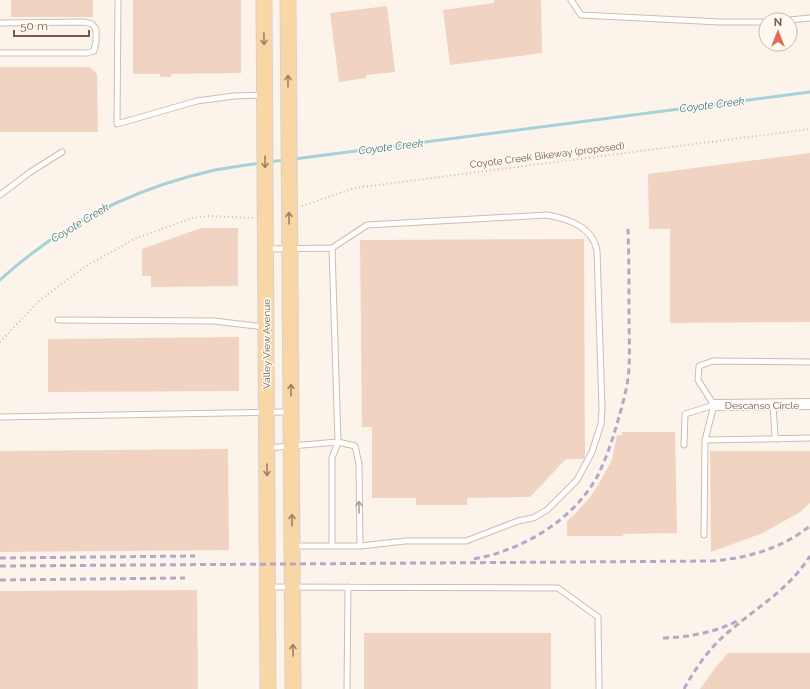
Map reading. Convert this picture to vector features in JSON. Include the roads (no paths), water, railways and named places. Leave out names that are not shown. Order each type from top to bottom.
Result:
[{"type":"main road","name":"Valley View Avenue","points":[[264,0],[268,689]]},
{"type":"main road","points":[[288,0],[293,689]]},
{"type":"street","name":"Descanso Circle","points":[[714,405],[810,404]]},
{"type":"lane","points":[[118,0],[117,124],[197,101],[234,96],[264,95]]},
{"type":"lane","points":[[571,0],[581,15],[720,22],[758,22]]},
{"type":"lane","points":[[798,19],[810,18]]},
{"type":"lane","points":[[0,22],[85,22],[92,24],[96,29],[96,41],[94,51],[87,53],[0,53]]},
{"type":"lane","points":[[0,195],[62,152]]},
{"type":"lane","points":[[265,250],[332,248],[367,225],[547,215],[565,218],[584,229],[593,238],[597,251],[602,413],[601,424],[592,452],[577,480],[547,510],[533,518],[518,521],[466,541],[405,541],[360,546],[292,546]]},
{"type":"lane","points":[[332,248],[338,442],[332,458],[332,545]]},
{"type":"lane","points":[[58,320],[214,321],[265,327]]},
{"type":"lane","points":[[704,535],[706,440],[714,405],[698,380],[699,366],[713,361],[810,362]]},
{"type":"lane","points":[[684,445],[685,414],[714,405]]},
{"type":"lane","points":[[773,405],[775,436],[778,439]]},
{"type":"lane","points":[[0,417],[291,412]]},
{"type":"lane","points":[[706,440],[810,438]]},
{"type":"lane","points":[[266,448],[338,442],[355,446],[359,464],[360,546]]},
{"type":"lane","points":[[268,587],[558,588],[598,617],[599,689]]},
{"type":"lane","points":[[347,689],[348,587]]},
{"type":"waterway","name":"Coyote Creek","points":[[294,159],[810,92]]},
{"type":"waterway","name":"Coyote Creek","points":[[268,162],[285,160]]},
{"type":"waterway","name":"Coyote Creek","points":[[0,280],[23,260],[74,225],[128,198],[156,187],[215,170],[261,163]]},
{"type":"railway","points":[[474,559],[492,555],[511,548],[528,540],[561,519],[588,491],[601,469],[617,424],[628,375],[628,229]]},
{"type":"railway","points":[[0,566],[712,561],[738,558],[763,551],[787,541],[810,526]]},
{"type":"railway","points":[[0,558],[195,556]]},
{"type":"railway","points":[[684,689],[707,653],[736,625],[792,579],[810,556]]},
{"type":"railway","points":[[0,580],[185,578]]},
{"type":"railway","points":[[663,638],[701,634],[719,629],[737,621]]}]
